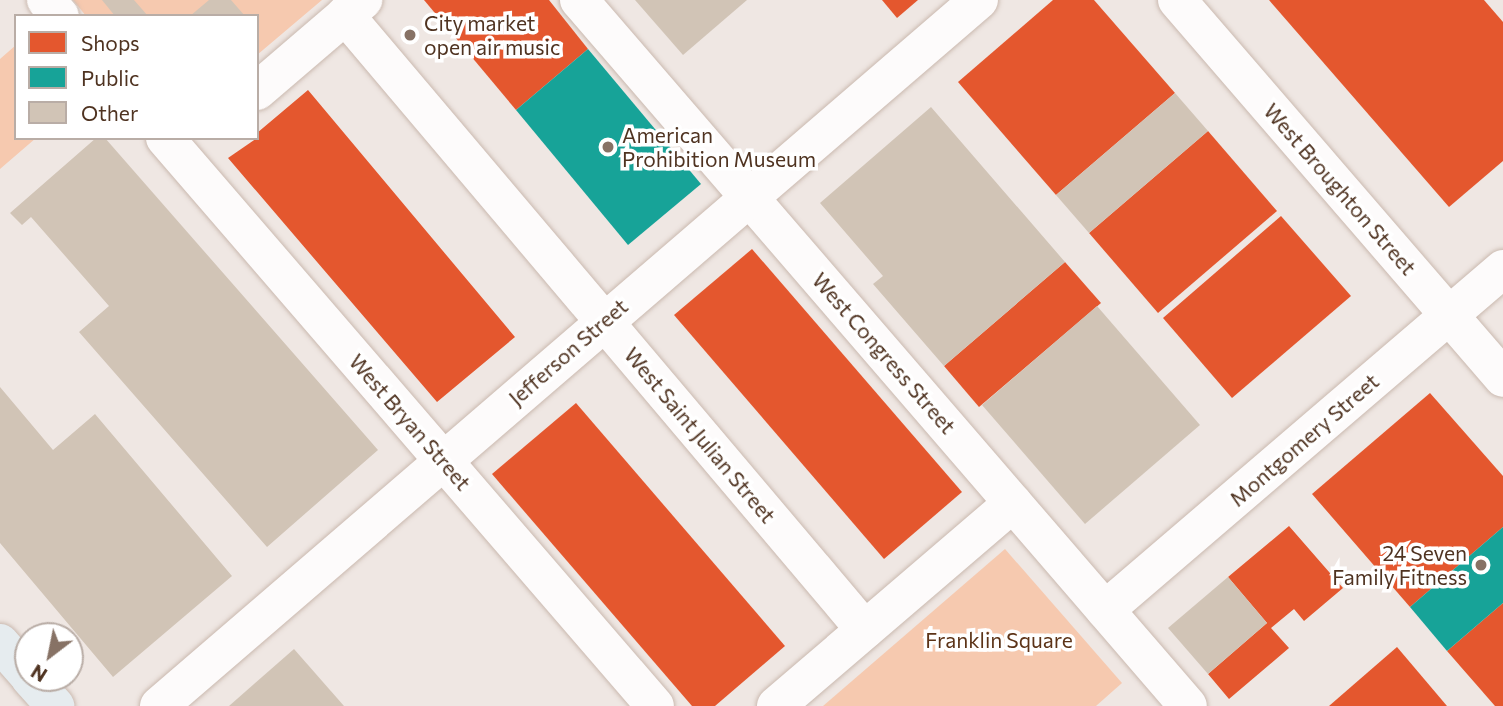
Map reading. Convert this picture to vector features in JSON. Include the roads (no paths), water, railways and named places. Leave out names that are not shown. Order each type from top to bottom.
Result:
[{"type":"main road","points":[[0,643],[14,662]]},
{"type":"street","points":[[46,0],[58,14]]},
{"type":"street","name":"West Congress Street","points":[[579,0],[1105,610],[1170,700]]},
{"type":"street","name":"Jefferson Street","points":[[159,706],[979,0]]},
{"type":"street","name":"West Broughton Street","points":[[1177,0],[1503,378]]},
{"type":"street","points":[[259,89],[354,8]]},
{"type":"street","name":"West Saint Julian Street","points":[[354,8],[604,321],[865,630]]},
{"type":"street","name":"West Bryan Street","points":[[181,142],[443,459],[655,706]]},
{"type":"street","name":"Montgomery Street","points":[[1105,610],[1503,269]]},
{"type":"street","points":[[776,706],[1013,503]]},
{"type":"place","name":"City market open air music","points":[[410,35]]},
{"type":"place","name":"American Prohibition Museum","points":[[608,147]]},
{"type":"place","name":"24 Seven Family Fitness","points":[[1481,565]]},
{"type":"park label","name":"Franklin Square","points":[[999,640]]}]
